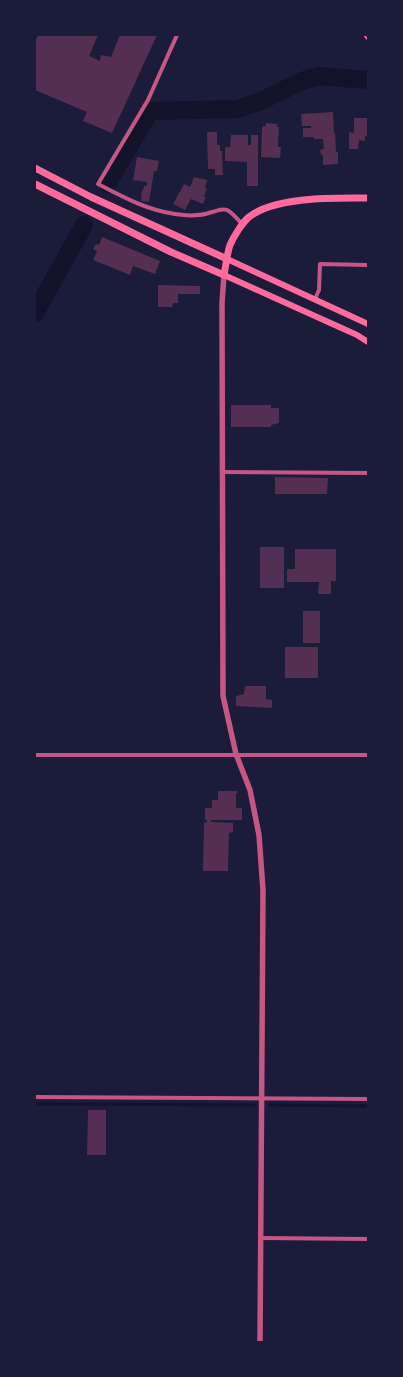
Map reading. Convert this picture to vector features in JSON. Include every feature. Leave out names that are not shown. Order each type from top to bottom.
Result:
[{"type":"main road","points":[[35,168],[91,197],[367,322]]},
{"type":"main road","points":[[35,184],[171,252],[224,274],[357,335],[368,342]]},
{"type":"main road","points":[[224,274],[230,245],[243,225],[249,218],[259,211],[286,203],[305,200],[368,198]]},
{"type":"street","points":[[177,35],[148,100],[98,184],[135,203],[152,209],[176,214],[193,215],[211,213],[221,209],[226,210],[243,225]]},
{"type":"street","points":[[315,299],[319,290],[320,264],[368,265]]},
{"type":"street","points":[[224,274],[222,303],[223,696],[236,754],[250,790],[259,835],[263,890],[260,1342]]},
{"type":"street","points":[[222,472],[368,473]]},
{"type":"street","points":[[35,755],[368,755]]},
{"type":"street","points":[[35,1097],[368,1100]]},
{"type":"street","points":[[261,1238],[368,1239]]},
{"type":"path","points":[[364,35],[368,40]]},
{"type":"building","points":[[38,35],[98,35],[89,56],[100,61],[101,55],[111,57],[120,35],[157,35],[112,133],[83,121],[87,112],[35,90],[35,43]]},
{"type":"building","points":[[333,112],[338,164],[323,165],[323,155],[321,155],[320,150],[324,149],[323,139],[303,137],[303,128],[311,128],[311,126],[302,126],[301,114]]},
{"type":"building","points":[[354,118],[368,118],[368,136],[365,136],[365,141],[359,140],[358,149],[349,149],[349,132],[354,133]]},
{"type":"building","points":[[266,123],[277,124],[277,127],[279,127],[278,147],[281,147],[280,158],[261,157],[262,128],[263,126],[266,126]]},
{"type":"building","points":[[207,132],[217,132],[217,145],[220,145],[220,151],[222,151],[223,175],[215,175],[215,169],[208,169]]},
{"type":"building","points":[[231,135],[248,135],[248,145],[251,145],[251,135],[258,135],[258,186],[247,186],[247,162],[225,161],[225,147],[230,147]]},
{"type":"building","points":[[137,157],[159,161],[157,171],[154,171],[149,202],[141,201],[142,190],[144,186],[147,186],[147,182],[133,180]]},
{"type":"building","points":[[194,177],[207,180],[205,188],[207,188],[204,197],[206,197],[203,204],[191,199],[185,210],[173,204],[184,184],[190,187]]},
{"type":"building","points":[[102,237],[160,261],[155,274],[133,266],[130,275],[93,260],[97,251],[93,249],[96,244],[99,245]]},
{"type":"building","points":[[158,285],[200,286],[200,294],[178,294],[178,303],[173,303],[172,307],[158,307]]},
{"type":"building","points":[[231,405],[271,405],[271,408],[279,408],[279,423],[271,425],[271,427],[231,427]]},
{"type":"building","points":[[275,477],[328,478],[327,494],[275,494]]},
{"type":"building","points":[[260,547],[284,547],[284,588],[260,588]]},
{"type":"building","points":[[295,549],[336,549],[336,581],[331,581],[331,594],[318,594],[319,582],[287,582],[287,569],[295,569]]},
{"type":"building","points":[[303,611],[320,611],[320,643],[303,643]]},
{"type":"building","points":[[285,647],[318,647],[318,678],[285,678]]},
{"type":"building","points":[[245,686],[266,686],[266,699],[272,700],[272,708],[236,706],[236,696],[244,694]]},
{"type":"building","points":[[218,791],[237,791],[236,808],[242,808],[242,820],[211,820],[211,822],[233,823],[233,832],[229,833],[228,871],[203,871],[204,823],[207,822],[207,820],[205,820],[205,808],[212,808],[212,800],[218,800]]},
{"type":"building","points":[[88,1110],[106,1110],[106,1155],[87,1155]]},
{"type":"waterway","points":[[107,184],[150,111],[238,109],[261,101],[302,81],[319,76],[368,80]]},
{"type":"waterway","points":[[35,313],[84,225]]},
{"type":"waterway","points":[[35,1104],[255,1105]]},
{"type":"waterway","points":[[270,1105],[368,1106]]}]
